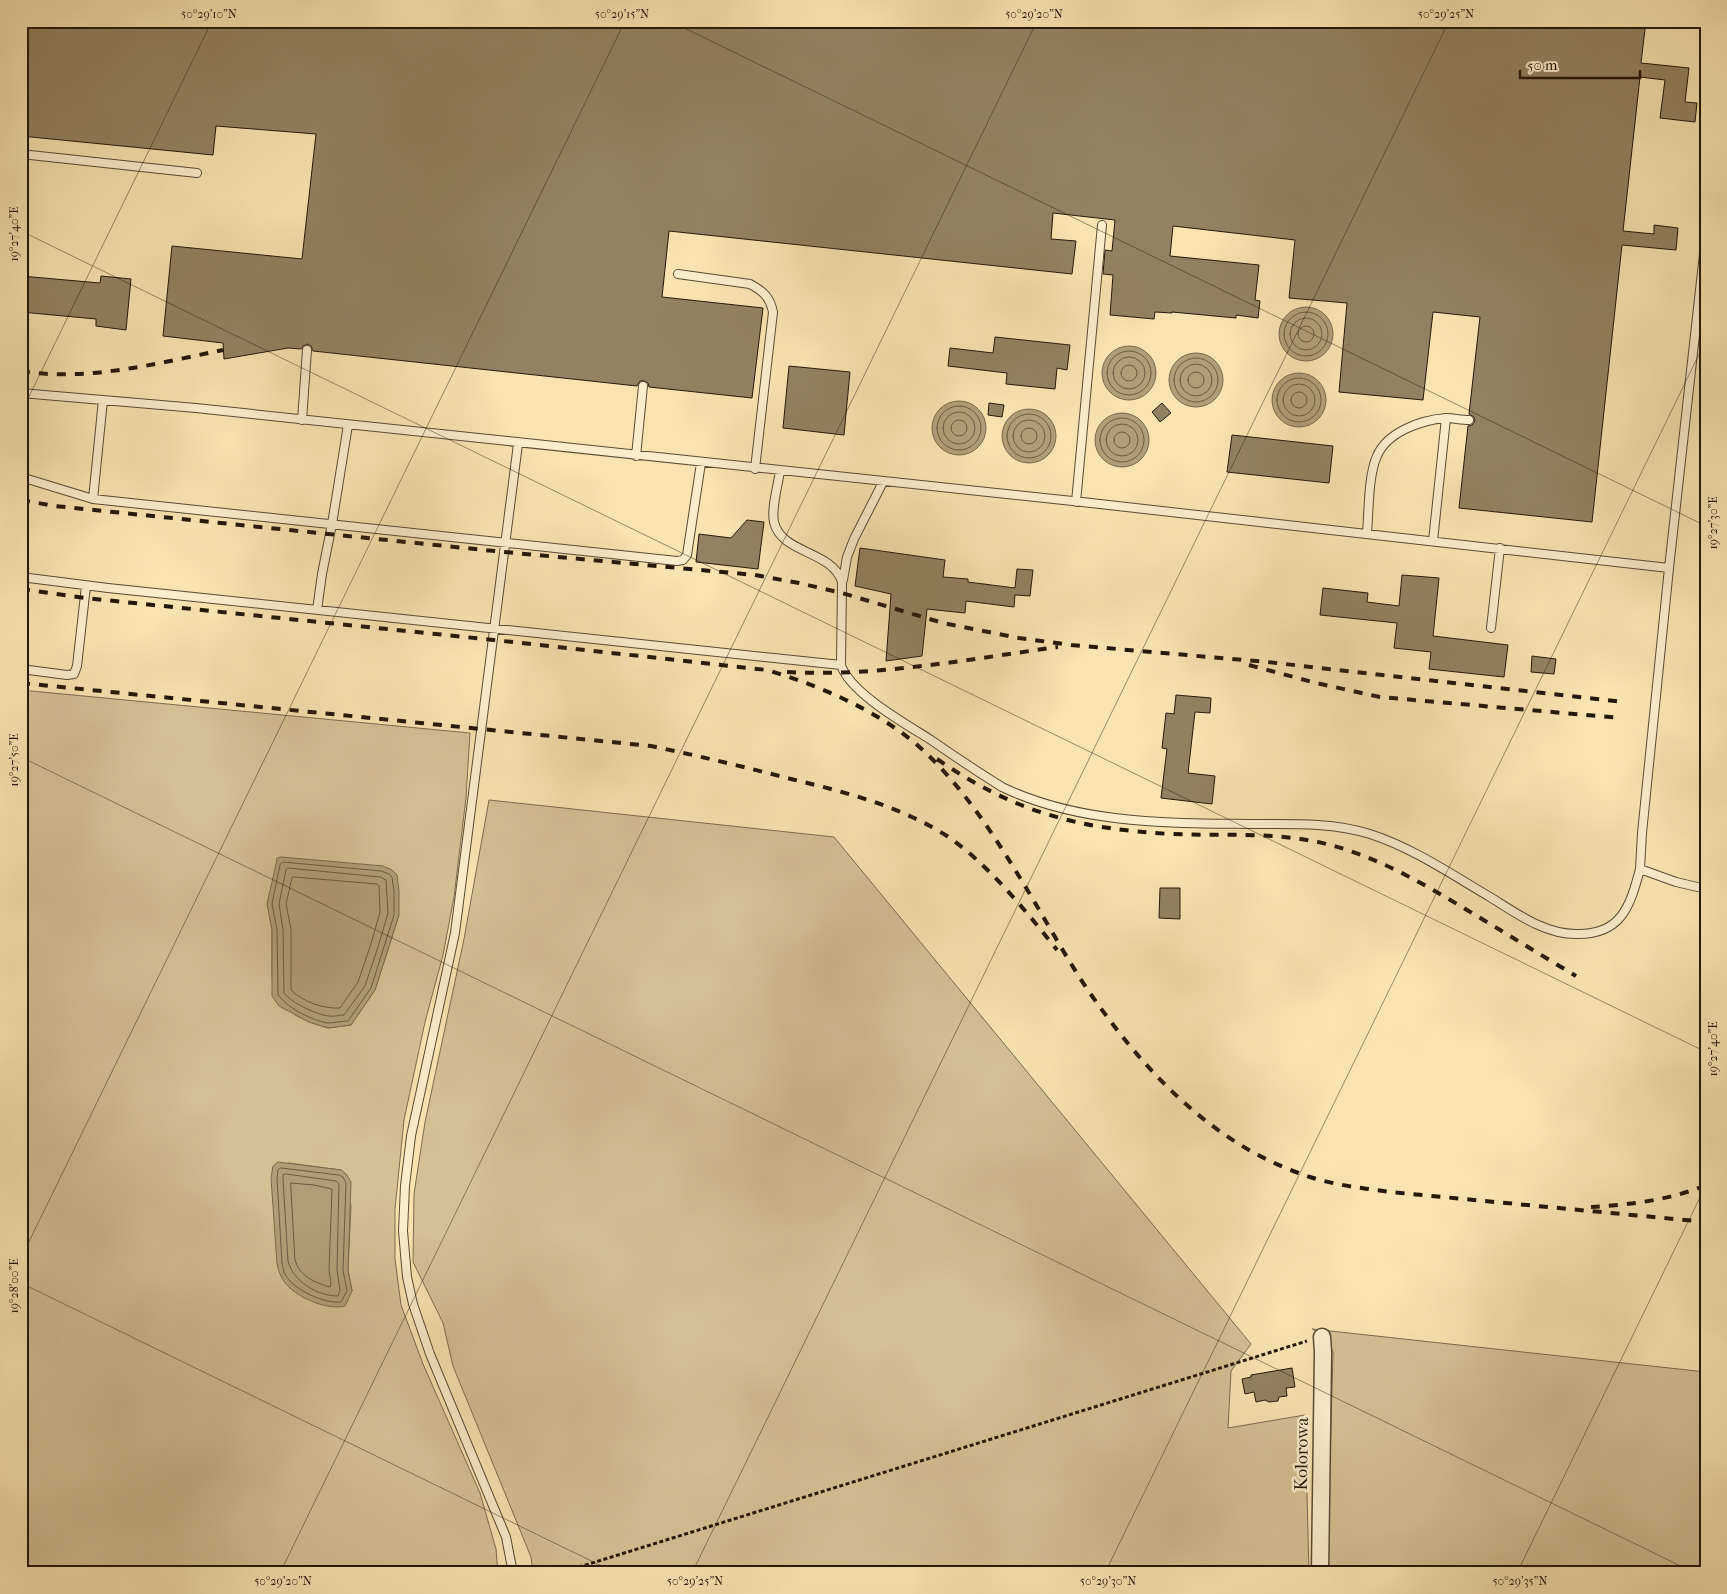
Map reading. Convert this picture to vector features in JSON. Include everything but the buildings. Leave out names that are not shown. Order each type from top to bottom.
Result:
[{"type":"street","name":"Kolorowa","points":[[1320,1573],[1322,1336]]},
{"type":"lane","points":[[21,154],[197,173]]},
{"type":"lane","points":[[1076,502],[1102,226]]},
{"type":"lane","points":[[883,482],[847,557],[842,582],[841,664],[844,673],[848,679],[884,709],[1002,787],[1044,804],[1071,811],[1114,818],[1182,823],[1302,824],[1344,828],[1369,834],[1404,848],[1528,920],[1559,933],[1591,934],[1609,927],[1618,921],[1625,912],[1640,870],[1642,833],[1669,568],[1702,298],[1706,236]]},
{"type":"lane","points":[[678,274],[750,284],[760,289],[771,304],[773,312],[755,469]]},
{"type":"lane","points":[[302,420],[307,350]]},
{"type":"lane","points":[[636,456],[643,386]]},
{"type":"lane","points":[[21,393],[302,420],[1076,502],[1433,540],[1669,568]]},
{"type":"lane","points":[[93,499],[103,400]]},
{"type":"lane","points":[[1367,533],[1372,470],[1377,455],[1383,446],[1400,432],[1412,426],[1446,418],[1469,420]]},
{"type":"lane","points":[[1433,540],[1446,418]]},
{"type":"lane","points":[[317,610],[348,425]]},
{"type":"lane","points":[[513,1573],[506,1537],[430,1354],[413,1304],[407,1277],[403,1231],[405,1186],[411,1136],[455,934],[518,444]]},
{"type":"lane","points":[[21,478],[93,499],[677,561],[683,560],[686,554],[701,463]]},
{"type":"lane","points":[[780,471],[773,516],[779,533],[787,541],[828,563],[839,573],[842,582]]},
{"type":"lane","points":[[1491,628],[1500,548]]},
{"type":"lane","points":[[21,577],[86,586],[841,664]]},
{"type":"lane","points":[[21,669],[67,675],[74,674],[77,666],[86,586]]},
{"type":"lane","points":[[1640,870],[1676,882],[1706,889]]},
{"type":"path","points":[[560,1573],[1322,1336]]},
{"type":"shaded area","points":[[21,690],[470,733],[466,798],[454,897],[443,955],[425,1022],[404,1120],[395,1209],[395,1259],[401,1305],[423,1364],[480,1493],[496,1549],[498,1573],[21,1573]],"holes":[[[399,915],[375,990],[351,1025],[328,1028],[295,1015],[272,977],[272,930],[270,919]],[[288,1163],[341,1170],[351,1206],[348,1270],[352,1291]]]},
{"type":"shaded area","points":[[489,800],[834,837],[1251,1344],[1231,1371],[1228,1428],[1305,1415],[1309,1573],[533,1573],[531,1557],[453,1366],[443,1323],[413,1262],[414,1194],[425,1122],[464,939]]},
{"type":"shaded area","points":[[1312,1329],[1706,1372],[1706,1573],[1327,1573],[1333,1352],[1324,1335]]},
{"type":"water","points":[[1306,307],[1316,309],[1325,315],[1331,324],[1333,334],[1331,344],[1325,353],[1316,359],[1306,361],[1296,359],[1287,353],[1281,344],[1279,334],[1281,324],[1287,315],[1296,309]]},
{"type":"water","points":[[1129,346],[1139,348],[1148,354],[1154,363],[1156,373],[1154,383],[1148,392],[1139,398],[1129,400],[1119,398],[1110,392],[1104,383],[1102,373],[1104,363],[1110,354],[1119,348]]},
{"type":"water","points":[[1196,353],[1206,355],[1215,361],[1221,370],[1223,380],[1221,390],[1215,399],[1206,405],[1196,407],[1186,405],[1177,399],[1171,390],[1169,380],[1171,370],[1177,361],[1186,355]]},
{"type":"water","points":[[1299,373],[1309,375],[1318,381],[1324,390],[1326,400],[1324,410],[1318,419],[1309,425],[1299,427],[1289,425],[1280,419],[1274,410],[1272,400],[1274,390],[1280,381],[1289,375]]},
{"type":"water","points":[[959,401],[969,403],[978,409],[984,418],[986,428],[984,438],[978,447],[969,453],[959,455],[949,453],[940,447],[934,438],[932,428],[934,418],[940,409],[949,403]]},
{"type":"water","points":[[1029,409],[1039,411],[1048,417],[1054,426],[1056,436],[1054,446],[1048,455],[1039,461],[1029,463],[1019,461],[1010,455],[1004,446],[1002,436],[1004,426],[1010,417],[1019,411]]},
{"type":"water","points":[[1122,413],[1132,415],[1141,421],[1147,430],[1149,440],[1147,450],[1141,459],[1132,465],[1122,467],[1112,465],[1103,459],[1097,450],[1095,440],[1097,430],[1103,421],[1112,415]]},
{"type":"water","points":[[277,858],[383,866],[392,870],[397,875],[399,915],[375,990],[351,1025],[328,1028],[309,1022],[279,1006],[272,996],[272,930],[267,904]]},
{"type":"water","points":[[278,1162],[341,1170],[351,1182],[348,1270],[352,1291],[345,1306],[331,1307],[309,1300],[290,1288],[281,1277],[277,1264],[271,1178],[273,1166]]},
{"type":"railway","points":[[21,371],[46,374],[97,373],[123,370],[223,350]]},
{"type":"railway","points":[[21,500],[55,506],[504,552],[755,575],[842,593],[943,623],[1019,638],[1071,645],[1267,662],[1624,702]]},
{"type":"railway","points":[[21,589],[85,598],[767,670],[806,683],[845,699],[881,719],[915,743],[932,759],[963,794],[991,832],[1075,971],[1113,1025],[1136,1053],[1185,1104],[1242,1146],[1273,1163],[1307,1176],[1348,1186],[1390,1192],[1706,1222]]},
{"type":"railway","points":[[787,672],[855,672],[923,666],[1058,647]]},
{"type":"railway","points":[[1249,665],[1316,683],[1380,697],[1621,718]]},
{"type":"railway","points":[[21,683],[651,746],[832,789],[891,808],[929,825],[947,836],[977,860],[1020,904],[1057,950]]},
{"type":"railway","points":[[937,759],[965,777],[1020,805],[1076,822],[1137,832],[1282,837],[1339,847],[1379,862],[1436,891],[1576,976]]},
{"type":"railway","points":[[1591,1207],[1649,1201],[1706,1185]]}]
